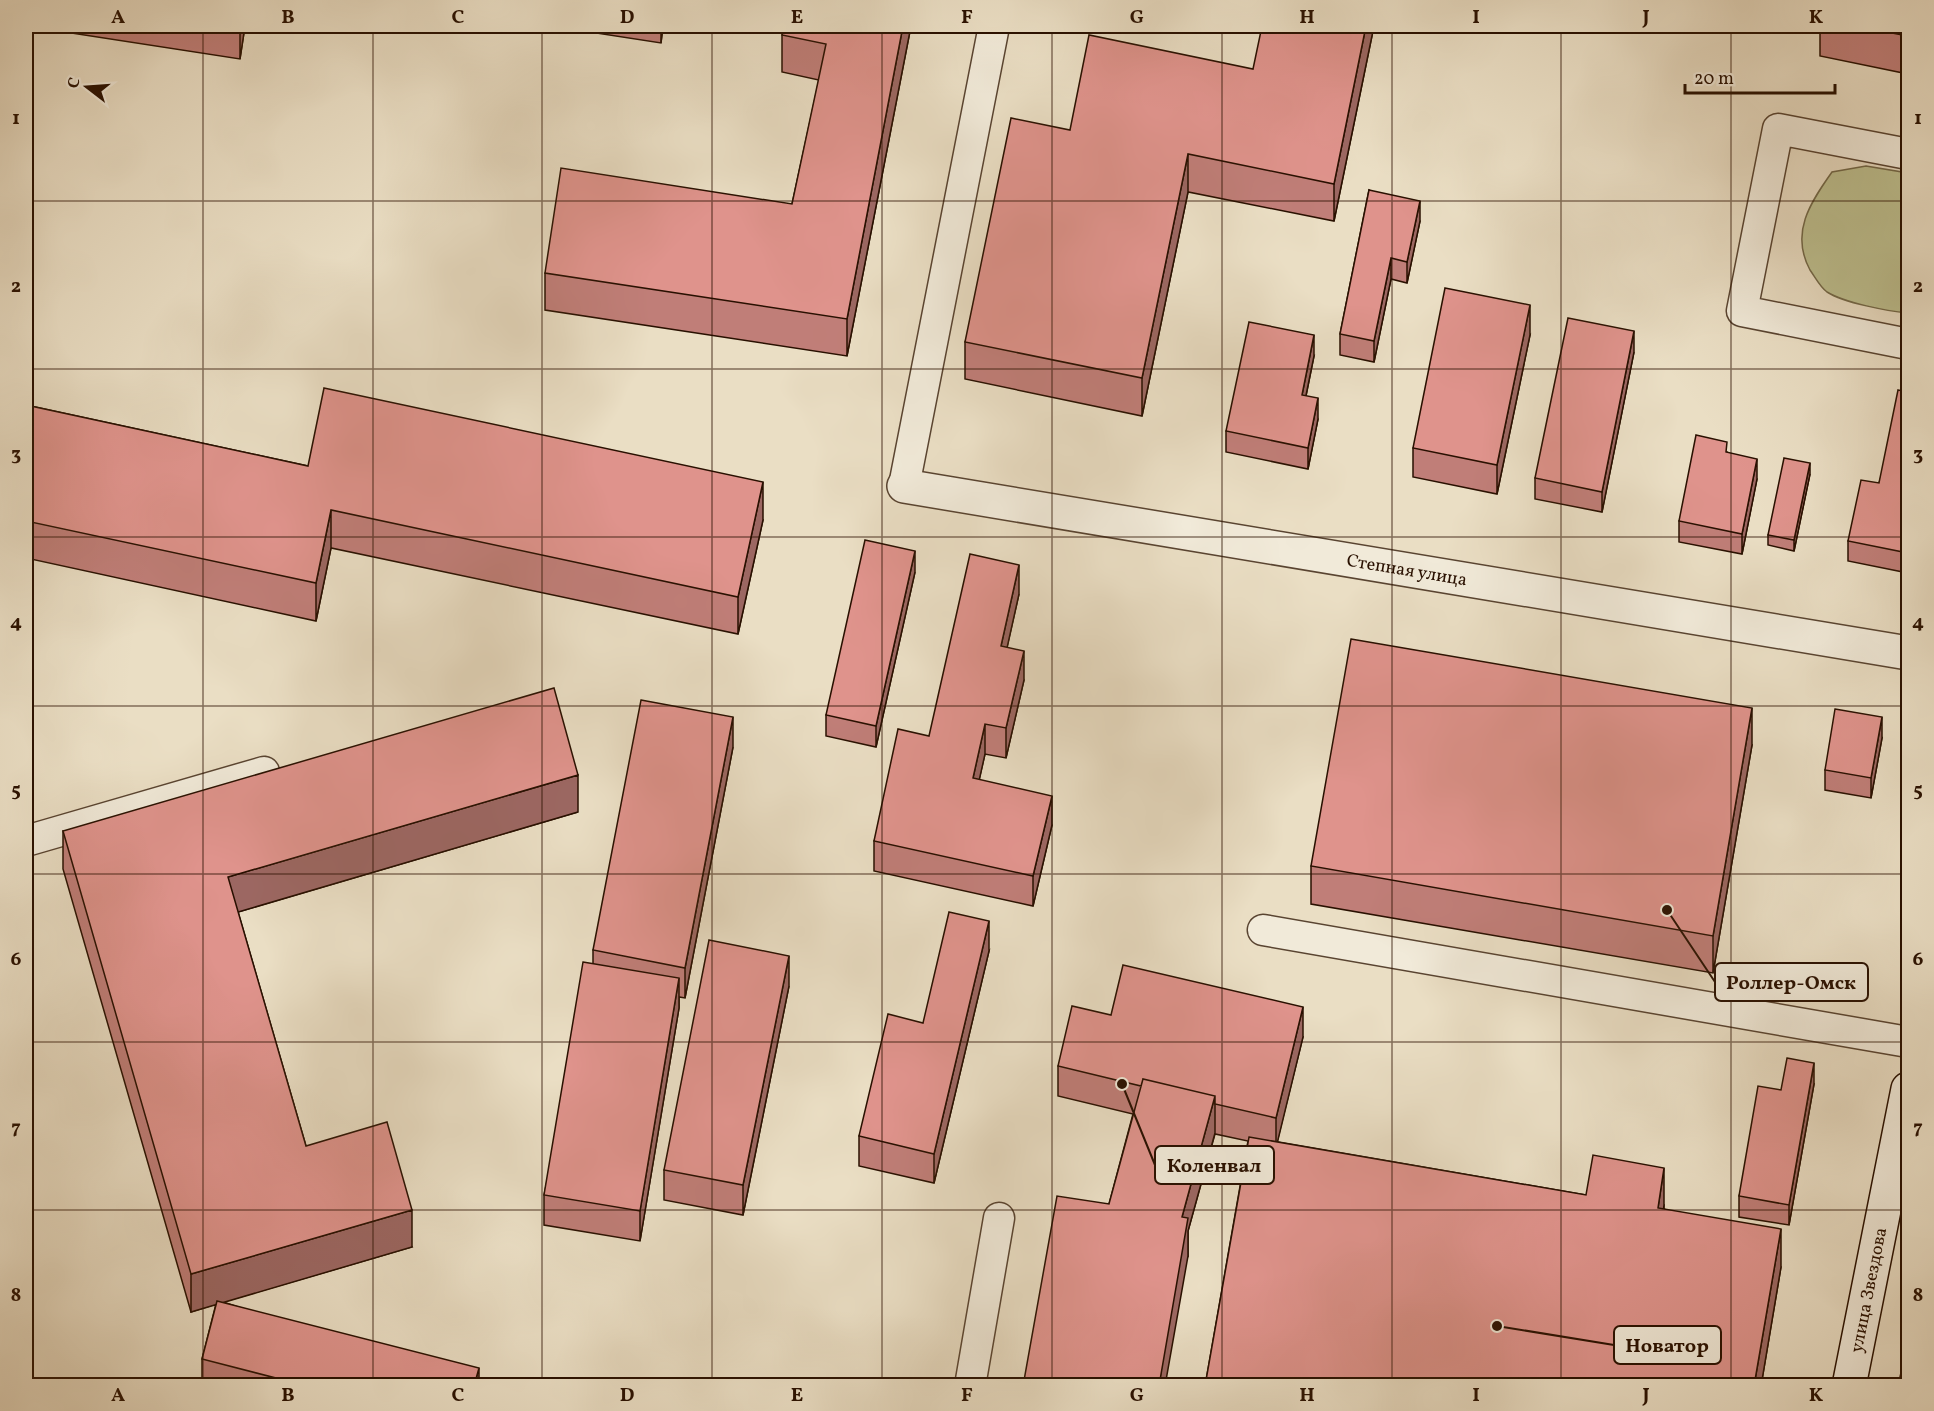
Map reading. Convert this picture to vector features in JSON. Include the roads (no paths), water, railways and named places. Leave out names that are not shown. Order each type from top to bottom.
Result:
[{"type":"street","name":"Степная улица","points":[[904,486],[1908,653]]},
{"type":"street","name":"улица Звездова","points":[[1849,1386],[1908,1089]]},
{"type":"lane","points":[[904,486],[994,26]]},
{"type":"lane","points":[[1908,154],[1778,129],[1742,311],[1908,344]]},
{"type":"lane","points":[[26,841],[264,772]]},
{"type":"lane","points":[[1263,930],[1908,1042]]},
{"type":"lane","points":[[970,1386],[999,1218]]},
{"type":"place","name":"Роллер-Омск","points":[[1667,910]]},
{"type":"place","name":"Коленвал","points":[[1122,1084]]},
{"type":"place","name":"Новатор","points":[[1497,1326]]}]
